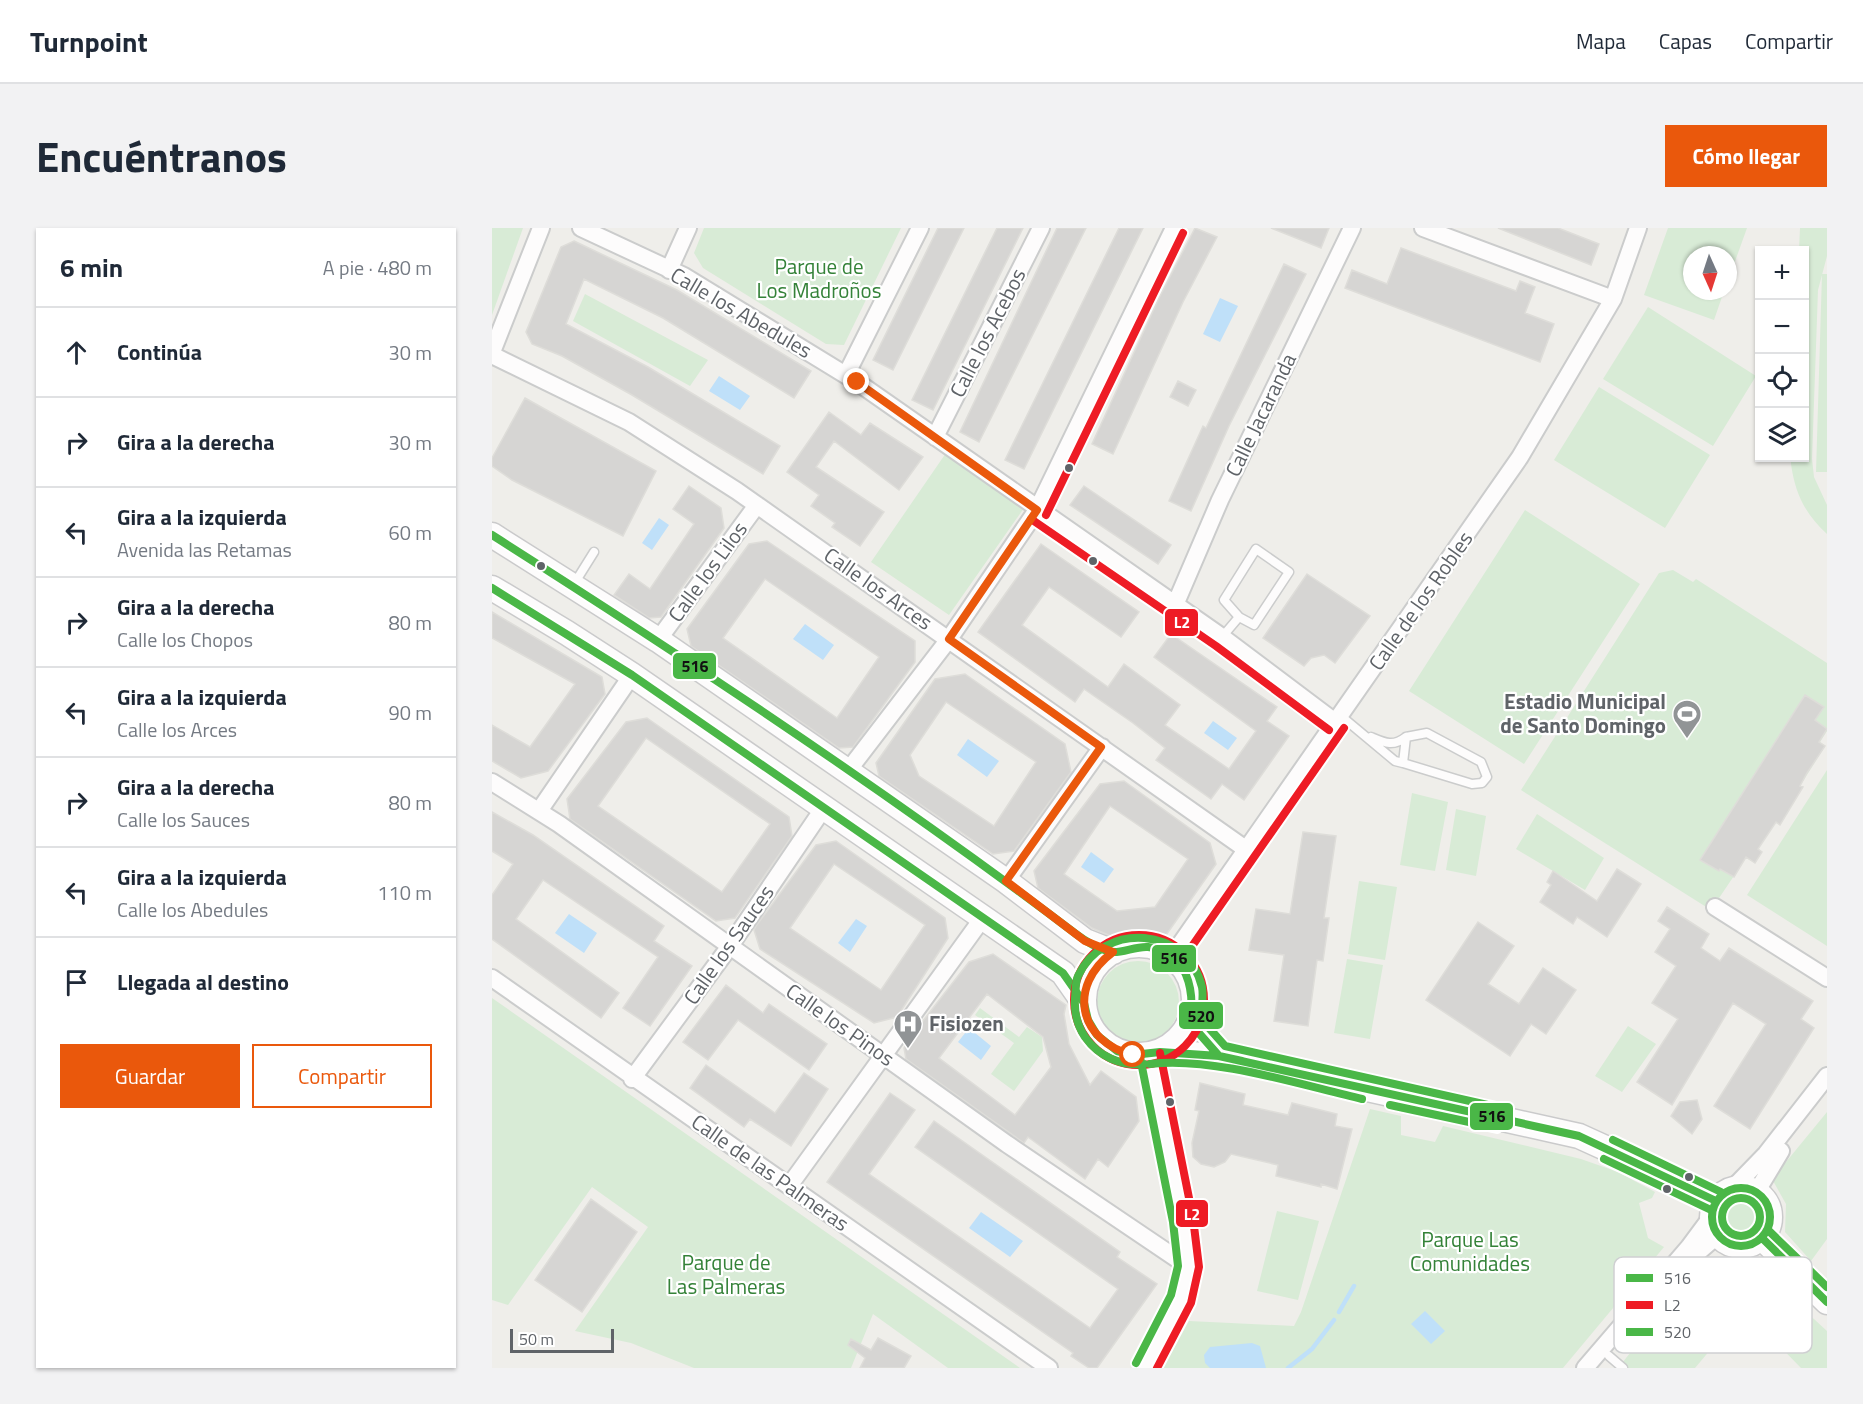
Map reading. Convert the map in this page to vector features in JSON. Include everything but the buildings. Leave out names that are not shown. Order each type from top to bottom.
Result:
[{"type":"street","points":[[492,353],[541,228]]},
{"type":"street","name":"Calle los Abedules","points":[[580,228],[684,276],[846,375],[1338,719]]},
{"type":"street","points":[[669,270],[688,228]]},
{"type":"street","points":[[846,375],[920,228]]},
{"type":"street","name":"Calle los Acebos","points":[[935,437],[1041,228]]},
{"type":"street","points":[[847,772],[949,639],[1037,510],[1174,228]]},
{"type":"street","name":"Calle Jacaranda","points":[[1176,605],[1220,500],[1352,228]]},
{"type":"street","points":[[1423,228],[1613,299]]},
{"type":"street","name":"Calle de los Robles","points":[[1172,956],[1501,487],[1589,344],[1613,299],[1638,228]]},
{"type":"street","name":"Calle los Arces","points":[[492,353],[629,423],[757,504],[1247,850]]},
{"type":"street","name":"Calle los Lilos","points":[[658,640],[757,504]]},
{"type":"street","points":[[492,535],[658,640],[1006,881],[1085,941],[1113,952]]},
{"type":"street","points":[[492,588],[632,675],[982,919],[1064,973],[1084,1003],[1092,1028],[1103,1042],[1118,1051],[1133,1055],[1155,1053],[1219,1056],[1579,1136],[1678,1181],[1720,1210],[1735,1245],[1745,1246],[1762,1238],[1768,1231],[1771,1213],[1764,1197],[1756,1191],[1741,1187],[1720,1210],[1692,1257]]},
{"type":"street","points":[[539,811],[632,675]]},
{"type":"street","points":[[1006,881],[1101,747]]},
{"type":"street","name":"Calle los Pinos","points":[[492,782],[539,811],[1007,1144],[1189,1267]]},
{"type":"street","name":"Calle los Sauces","points":[[632,1079],[730,946],[823,809]]},
{"type":"street","points":[[1715,907],[1827,978]]},
{"type":"street","points":[[789,1186],[982,919]]},
{"type":"street","points":[[1084,1003],[1091,973],[1113,952],[1128,946],[1143,945],[1159,948],[1172,956],[1185,969],[1193,986],[1195,1005],[1190,1023],[1183,1035],[1155,1053]]},
{"type":"street","name":"Calle de las Palmeras","points":[[492,978],[632,1079],[1048,1368]]},
{"type":"street","points":[[1190,1023],[1219,1056]]},
{"type":"street","points":[[1144,1368],[1181,1299],[1189,1267],[1155,1053]]},
{"type":"street","points":[[1680,1257],[1827,1076]]},
{"type":"street","points":[[1756,1191],[1773,1160],[1827,1094]]},
{"type":"street","points":[[1762,1238],[1781,1257]]},
{"type":"street","points":[[1812,1287],[1827,1302]]},
{"type":"street","points":[[1585,1368],[1614,1334]]},
{"type":"street","points":[[1604,1362],[1614,1350]]},
{"type":"lane","points":[[1256,549],[1289,572],[1254,625],[1239,616],[1224,600],[1256,549]]},
{"type":"lane","points":[[572,587],[594,552]]},
{"type":"lane","points":[[1222,637],[1239,616]]},
{"type":"lane","points":[[1338,719],[1362,734],[1395,761],[1472,784],[1482,783],[1487,777],[1481,762],[1427,733],[1406,737],[1397,744],[1387,744],[1362,734]]},
{"type":"lane","points":[[1403,763],[1406,737]]},
{"type":"lane","points":[[1604,1362],[1623,1368]]},
{"type":"green space","points":[[492,228],[523,228],[492,315]]},
{"type":"green space","name":"Parque de Los Madroños","points":[[704,228],[901,228],[844,345],[826,344],[703,268],[694,253]]},
{"type":"green space","points":[[1668,228],[1747,228],[1737,256],[1737,246],[1683,246],[1683,300],[1721,300],[1714,320],[1644,295]]},
{"type":"green space","points":[[1800,228],[1827,228],[1827,256],[1818,290],[1812,459],[1814,477],[1827,505],[1827,534],[1802,502],[1791,464],[1791,462],[1809,462],[1809,246],[1799,246]]},
{"type":"green space","points":[[1822,274],[1827,274],[1827,472],[1816,472]]},
{"type":"green space","points":[[585,294],[708,360],[690,386],[573,321]]},
{"type":"green space","points":[[1648,307],[1755,375],[1713,446],[1603,379]]},
{"type":"green space","points":[[1599,387],[1710,455],[1665,528],[1554,460]]},
{"type":"green space","points":[[946,453],[1024,508],[949,615],[871,562]]},
{"type":"green space","points":[[1525,510],[1640,584],[1524,764],[1409,691]]},
{"type":"green space","name":"Estadio Municipal de Santo Domingo","points":[[1673,570],[1693,582],[1696,579],[1827,663],[1827,731],[1820,742],[1825,746],[1800,786],[1803,787],[1780,825],[1775,822],[1758,849],[1762,852],[1755,863],[1746,858],[1711,910],[1521,790],[1659,573]]},
{"type":"green space","points":[[1827,770],[1827,946],[1747,895]]},
{"type":"green space","points":[[1412,793],[1448,802],[1435,871],[1400,865]]},
{"type":"green space","points":[[1456,809],[1486,816],[1476,876],[1446,870]]},
{"type":"green space","points":[[1537,814],[1604,858],[1585,890],[1516,849]]},
{"type":"green space","points":[[1359,881],[1397,887],[1385,960],[1348,954]]},
{"type":"green space","points":[[1347,959],[1383,965],[1370,1039],[1334,1033]]},
{"type":"green space","points":[[1138,961],[1154,964],[1167,973],[1176,986],[1179,1002],[1176,1018],[1167,1031],[1154,1040],[1138,1043],[1122,1040],[1109,1031],[1100,1018],[1097,1002],[1100,986],[1109,973],[1122,964]]},
{"type":"green space","name":"Parque de Las Palmeras","points":[[492,998],[1020,1368],[948,1368],[873,1314],[851,1368],[694,1368],[631,1343],[575,1331],[648,1227],[592,1187],[508,1305],[492,1300]]},
{"type":"green space","points":[[980,1008],[1019,1037],[1027,1027],[1042,1037],[1043,1051],[1014,1091],[991,1074],[1014,1043],[975,1015]]},
{"type":"green space","points":[[1628,1026],[1656,1044],[1622,1092],[1595,1076]]},
{"type":"green space","name":"Parque Las Comunidades","points":[[1370,1109],[1401,1116],[1401,1135],[1435,1142],[1443,1126],[1581,1159],[1618,1172],[1655,1192],[1652,1198],[1639,1203],[1648,1238],[1664,1247],[1656,1257],[1614,1257],[1614,1307],[1563,1368],[1163,1368],[1189,1321],[1294,1326],[1301,1312]]},
{"type":"green space","points":[[1827,1112],[1827,1239],[1812,1260],[1812,1257],[1807,1257],[1785,1232],[1786,1204],[1772,1179]]},
{"type":"green space","points":[[1741,1198],[1754,1203],[1759,1216],[1754,1229],[1741,1234],[1728,1229],[1723,1216],[1728,1203]]},
{"type":"green space","points":[[1277,1211],[1319,1221],[1298,1300],[1257,1291]]},
{"type":"green space","points":[[1812,1317],[1827,1331],[1827,1368],[1801,1368],[1786,1353],[1812,1353]]},
{"type":"green space","points":[[1630,1353],[1708,1353],[1695,1368],[1618,1368]]},
{"type":"water","points":[[1220,298],[1238,306],[1220,342],[1203,334]]},
{"type":"water","points":[[719,376],[750,396],[740,410],[709,391]]},
{"type":"water","points":[[659,518],[669,525],[652,550],[642,543]]},
{"type":"water","points":[[805,624],[834,645],[823,660],[793,639]]},
{"type":"water","points":[[1213,721],[1237,738],[1228,750],[1204,733]]},
{"type":"water","points":[[968,739],[999,761],[987,777],[957,755]]},
{"type":"water","points":[[1091,852],[1114,869],[1104,883],[1081,867]]},
{"type":"water","points":[[569,914],[597,933],[584,953],[555,933]]},
{"type":"water","points":[[856,919],[867,926],[850,952],[838,943]]},
{"type":"water","points":[[969,1028],[991,1046],[981,1060],[958,1042]]},
{"type":"water","points":[[981,1212],[1023,1241],[1010,1257],[969,1228]]},
{"type":"water","points":[[1425,1311],[1445,1331],[1431,1344],[1411,1324]]},
{"type":"water","points":[[1252,1343],[1260,1346],[1266,1368],[1210,1368],[1205,1363],[1204,1355],[1210,1347]]},
{"type":"waterway","points":[[1339,1312],[1354,1286]]},
{"type":"waterway","points":[[1288,1368],[1312,1349],[1334,1320]]},
{"type":"transit line","name":"L2","points":[[1046,515],[1183,233]]},
{"type":"transit line","name":"L2","points":[[1031,519],[1216,646],[1329,730]]},
{"type":"transit line","name":"516","points":[[492,535],[788,728],[933,829],[1088,942],[1112,952],[1148,947],[1172,956],[1186,974],[1191,998],[1190,1023],[1219,1056],[1579,1136],[1716,1201]]},
{"type":"transit line","name":"516","points":[[492,588],[632,675],[1063,973],[1084,1003],[1088,1020],[1097,1035],[1117,1051],[1133,1055],[1160,1052],[1219,1056],[1242,1061]]},
{"type":"transit line","name":"L2","points":[[1181,962],[1344,728]]},
{"type":"transit line","name":"L2","points":[[1139,935],[1164,940],[1185,954],[1199,975],[1204,1000],[1199,1025],[1185,1046],[1164,1060],[1139,1065],[1114,1060],[1093,1046],[1079,1025],[1074,1000],[1079,975],[1093,954],[1114,940],[1139,935]]},
{"type":"transit line","name":"520","points":[[1144,1064],[1119,1062],[1097,1050],[1082,1032],[1076,1013],[1075,998],[1078,976],[1090,958],[1106,946],[1125,939],[1145,938],[1163,942],[1180,952],[1194,967],[1202,987],[1201,1019],[1225,1046],[1501,1108]]},
{"type":"transit line","name":"L2","points":[[1157,1368],[1191,1303],[1199,1267],[1193,1218],[1160,1053]]},
{"type":"transit line","name":"520","points":[[1136,1363],[1171,1295],[1178,1266],[1173,1222],[1140,1057]]},
{"type":"transit line","name":"520","points":[[1150,1064],[1200,1064],[1228,1068],[1362,1099]]},
{"type":"transit line","name":"520","points":[[1390,1105],[1497,1128]]},
{"type":"transit line","name":"520","points":[[1613,1140],[1721,1192]]},
{"type":"transit line","name":"520","points":[[1604,1159],[1711,1210]]},
{"type":"transit line","name":"516","points":[[1735,1188],[1747,1188],[1762,1196],[1770,1211],[1770,1217],[1770,1223],[1762,1238],[1747,1246],[1735,1246],[1720,1238],[1712,1223],[1712,1211],[1720,1196],[1735,1188]]},
{"type":"transit line","name":"520","points":[[1741,1198],[1754,1204],[1760,1217],[1754,1230],[1741,1236],[1728,1230],[1722,1217],[1728,1204],[1741,1198]]},
{"type":"transit line","name":"520","points":[[1769,1231],[1796,1257]]},
{"type":"transit line","name":"516","points":[[1762,1238],[1781,1257]]},
{"type":"transit line","name":"520","points":[[1812,1273],[1827,1287]]},
{"type":"transit line","name":"516","points":[[1812,1287],[1827,1302]]},
{"type":"place","name":"Estadio Municipal de Santo Domingo","points":[[1687,740]]},
{"type":"place","name":"Fisiozen","points":[[908,1050]]},
{"type":"route","points":[[857,382],[1037,510],[949,639],[1101,747],[1006,881],[1085,941],[1113,952],[1091,973],[1086,988],[1085,1012],[1096,1035],[1103,1042],[1118,1051],[1133,1055]]}]
